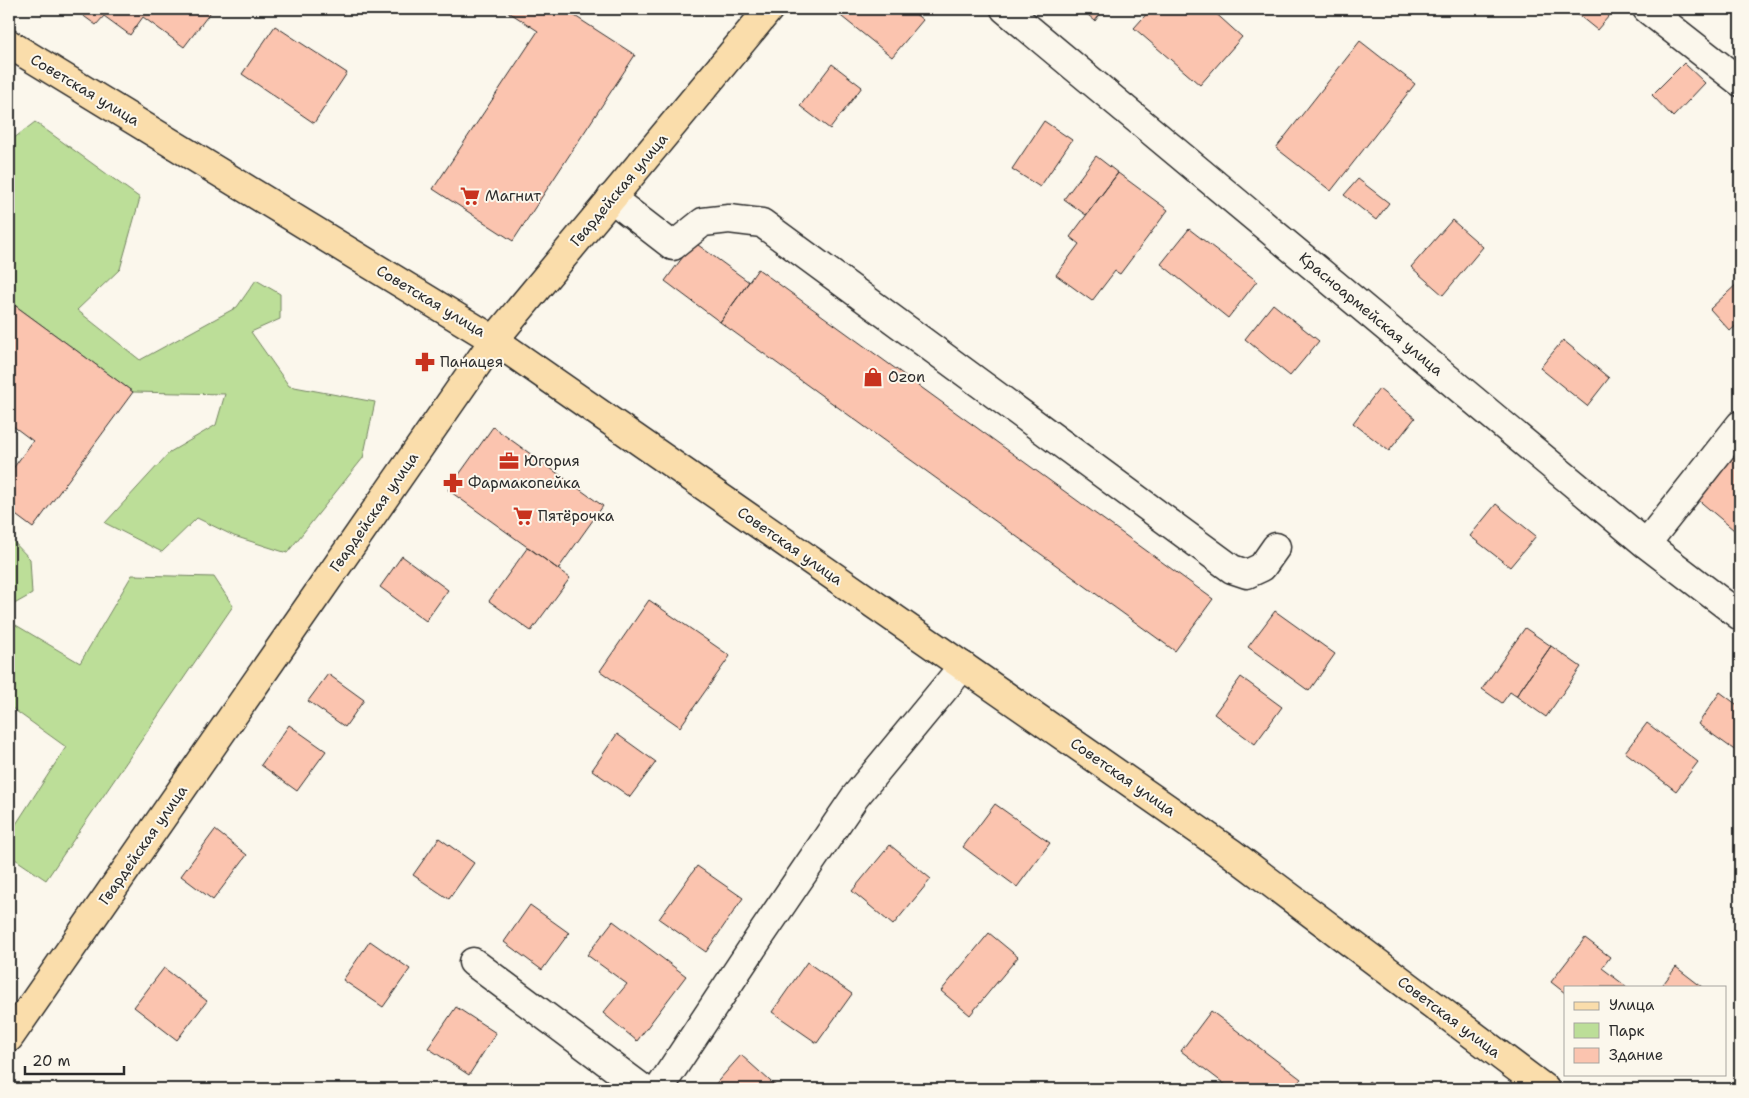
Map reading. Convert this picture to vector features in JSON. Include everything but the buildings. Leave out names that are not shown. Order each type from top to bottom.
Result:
[{"type":"main road","name":"Гвардейская улица","points":[[9,1038],[494,340],[769,9]]},
{"type":"main road","name":"Советская улица","points":[[9,44],[494,340],[1230,852],[1545,1089]]},
{"type":"street","name":"Красноармейская улица","points":[[1005,9],[1646,544],[1740,616]]},
{"type":"street","points":[[1647,9],[1740,82]]},
{"type":"street","points":[[612,198],[673,246],[702,222],[729,219],[762,223],[1232,569],[1248,574],[1262,567],[1276,546]]},
{"type":"street","points":[[1646,544],[1740,425]]},
{"type":"street","points":[[659,1089],[758,938],[855,797],[963,666]]},
{"type":"street","points":[[473,962],[643,1089]]},
{"type":"green space","points":[[35,122],[140,198],[120,269],[77,310],[140,360],[237,307],[256,280],[280,294],[280,319],[251,332],[289,386],[375,402],[363,458],[287,553],[234,536],[197,518],[162,552],[105,523],[170,452],[216,425],[225,394],[133,392],[9,301],[9,142]]},
{"type":"green space","points":[[9,537],[30,559],[32,594],[9,607]]},
{"type":"green space","points":[[132,575],[214,577],[233,606],[46,880],[9,855],[9,835],[66,747],[9,706],[9,621],[80,663]]},
{"type":"place","name":"Магнит","points":[[470,196]]},
{"type":"place","name":"Панацея","points":[[425,362]]},
{"type":"place","name":"Ozon","points":[[873,377]]},
{"type":"place","name":"Югория","points":[[509,461]]},
{"type":"place","name":"Фармакопейка","points":[[453,483]]},
{"type":"place","name":"Пятёрочка","points":[[523,516]]}]
